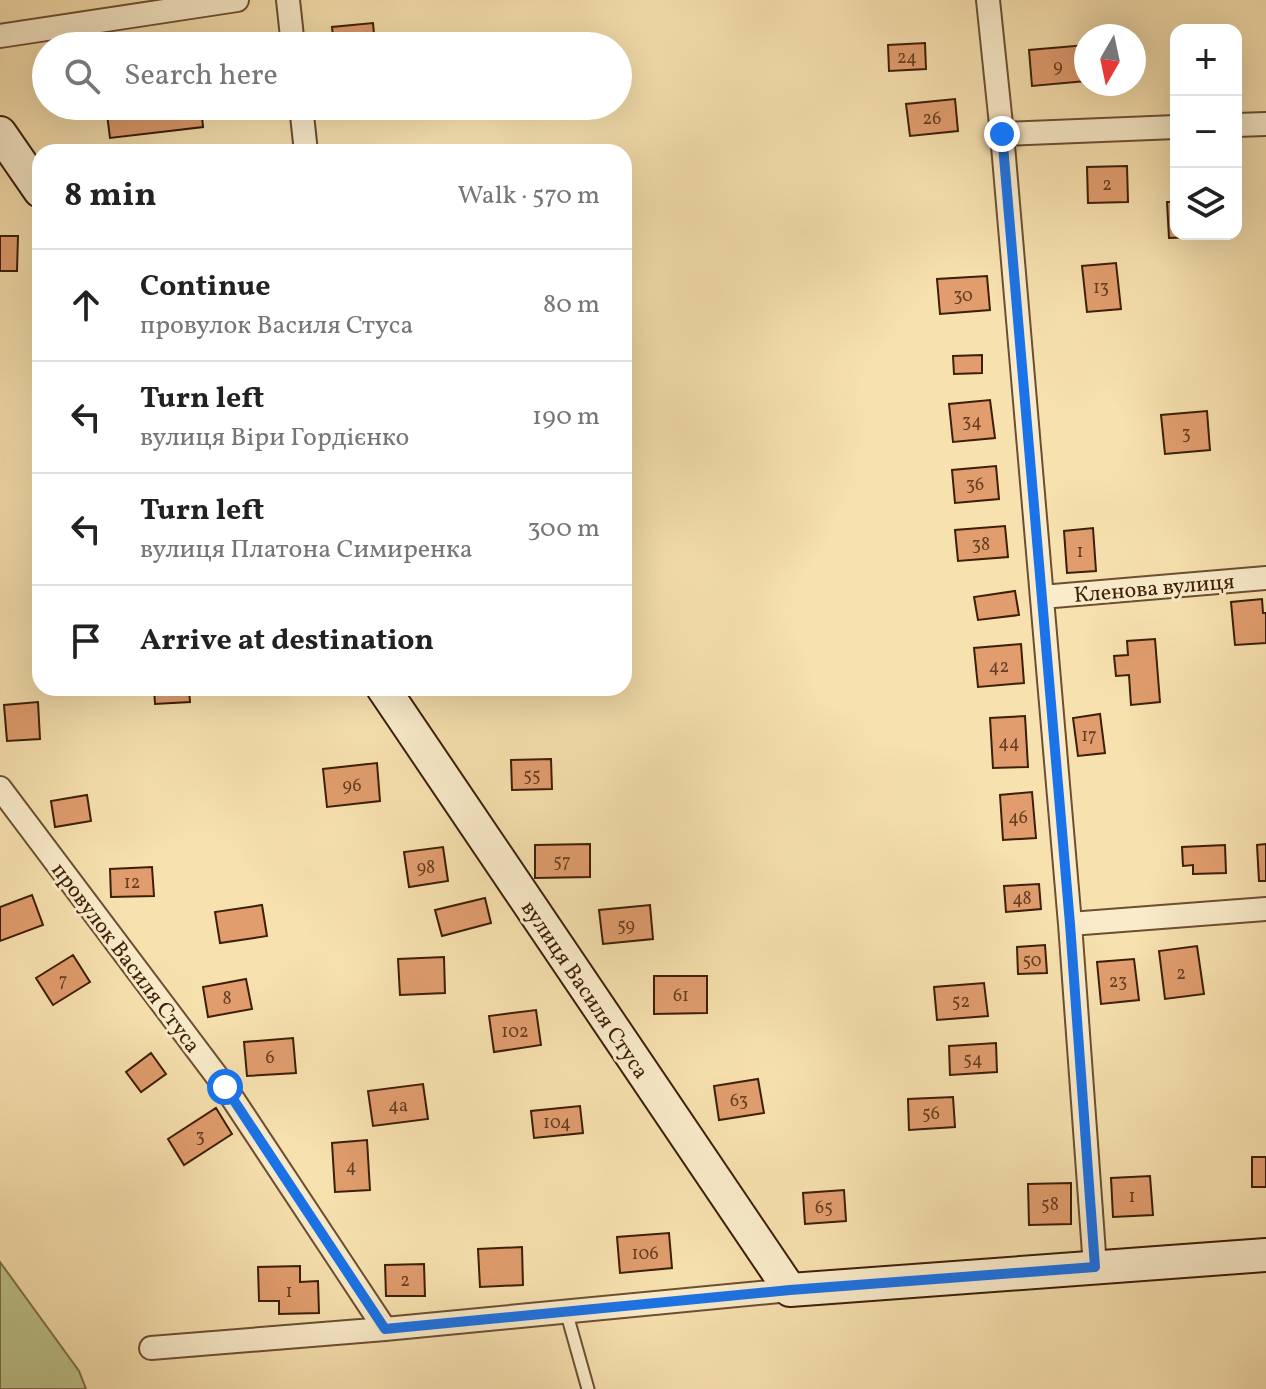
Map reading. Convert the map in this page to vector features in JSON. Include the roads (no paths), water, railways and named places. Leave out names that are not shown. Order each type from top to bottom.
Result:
[{"type":"street","points":[[0,36],[237,0]]},
{"type":"street","points":[[288,0],[291,32]]},
{"type":"street","points":[[988,0],[1070,924],[1095,1267]]},
{"type":"street","points":[[303,120],[305,144]]},
{"type":"street","points":[[1242,125],[1266,124]]},
{"type":"street","points":[[1002,134],[1170,127]]},
{"type":"street","points":[[0,133],[32,179]]},
{"type":"street","name":"Кленова вулиця","points":[[1042,597],[1266,578]]},
{"type":"street","name":"вулиця Василя Стуса","points":[[388,696],[790,1290]]},
{"type":"street","name":"провулок Василя Стуса","points":[[0,788],[225,1087],[385,1329]]},
{"type":"street","points":[[1070,924],[1266,909]]},
{"type":"street","points":[[151,1348],[790,1290],[1266,1255]]},
{"type":"lane","points":[[566,1311],[588,1389]]}]
